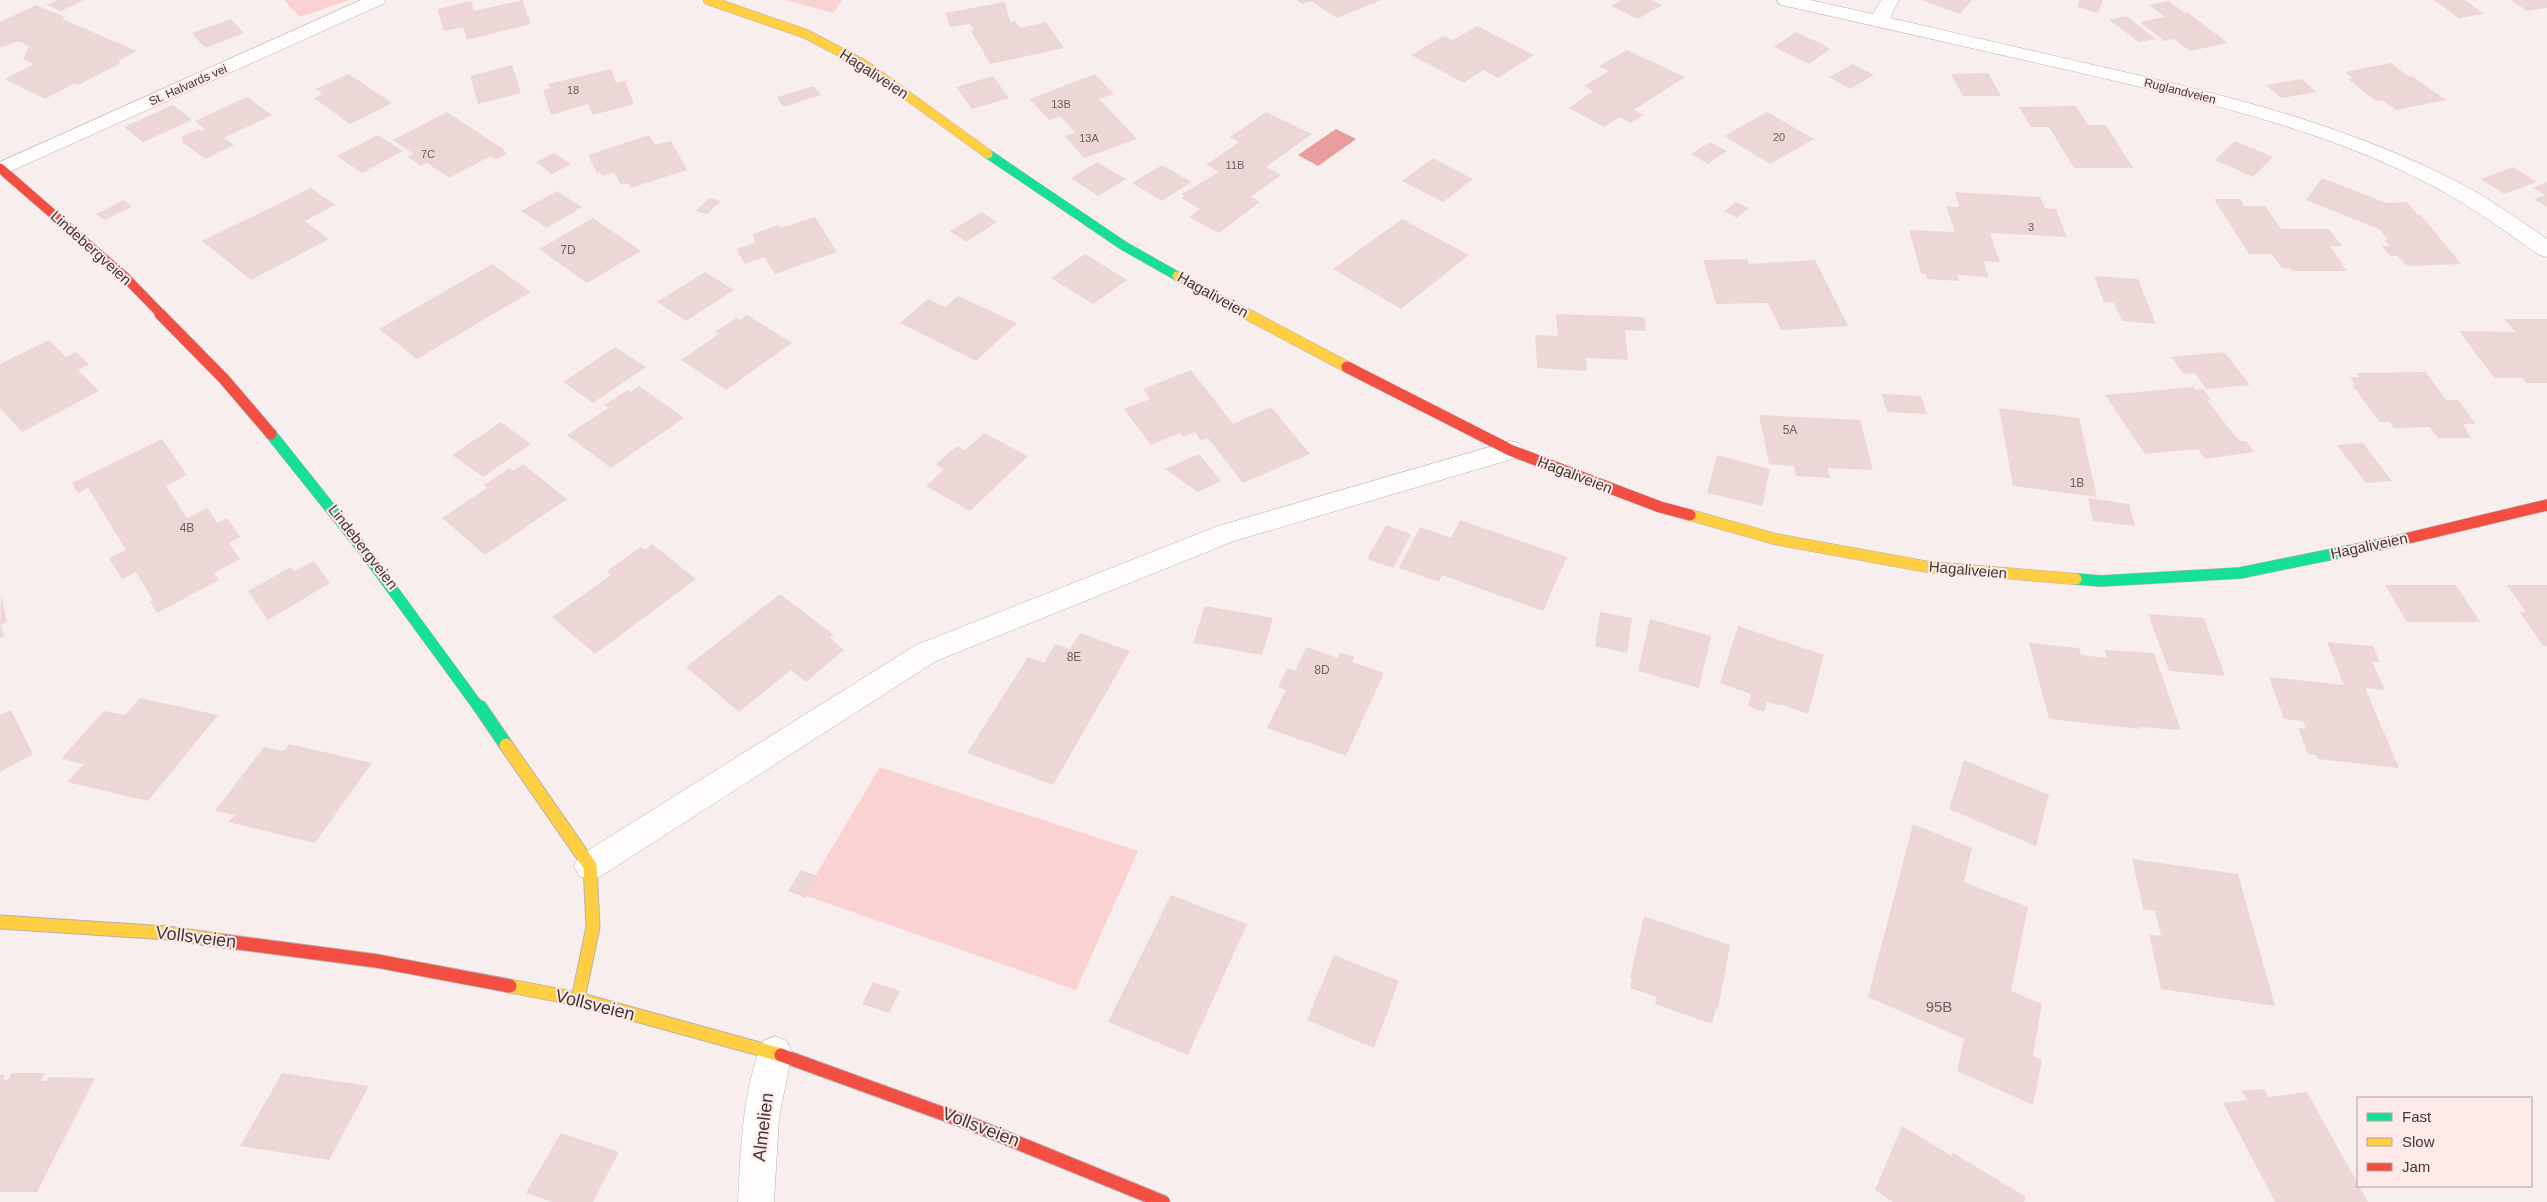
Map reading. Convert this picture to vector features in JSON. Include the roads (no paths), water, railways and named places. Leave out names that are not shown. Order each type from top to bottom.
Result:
[{"type":"street","name":"St. Halvards vei","points":[[0,169],[376,0]]},
{"type":"street","name":"Hagaliveien","points":[[708,0],[806,34],[865,65],[1035,187],[1124,246],[1292,339],[1510,450],[1660,507],[1775,539],[1928,567],[2102,581],[2240,573],[2454,528],[2547,504]]},
{"type":"street","name":"Ruglandveien","points":[[1786,0],[2201,95],[2288,119],[2374,149],[2458,190],[2525,232],[2547,250]]},
{"type":"street","points":[[1879,21],[1890,0]]},
{"type":"street","name":"Lindebergveien","points":[[0,169],[124,276],[224,379],[319,490],[423,626],[590,866]]},
{"type":"street","points":[[578,999],[593,927],[590,866],[926,653],[1227,533],[1510,450]]},
{"type":"street","name":"Vollsveien","points":[[0,922],[176,934],[377,961],[578,999],[775,1054],[884,1090],[1033,1147],[1163,1202]]},
{"type":"street","name":"Almelien","points":[[756,1202],[761,1117],[775,1054]]}]
